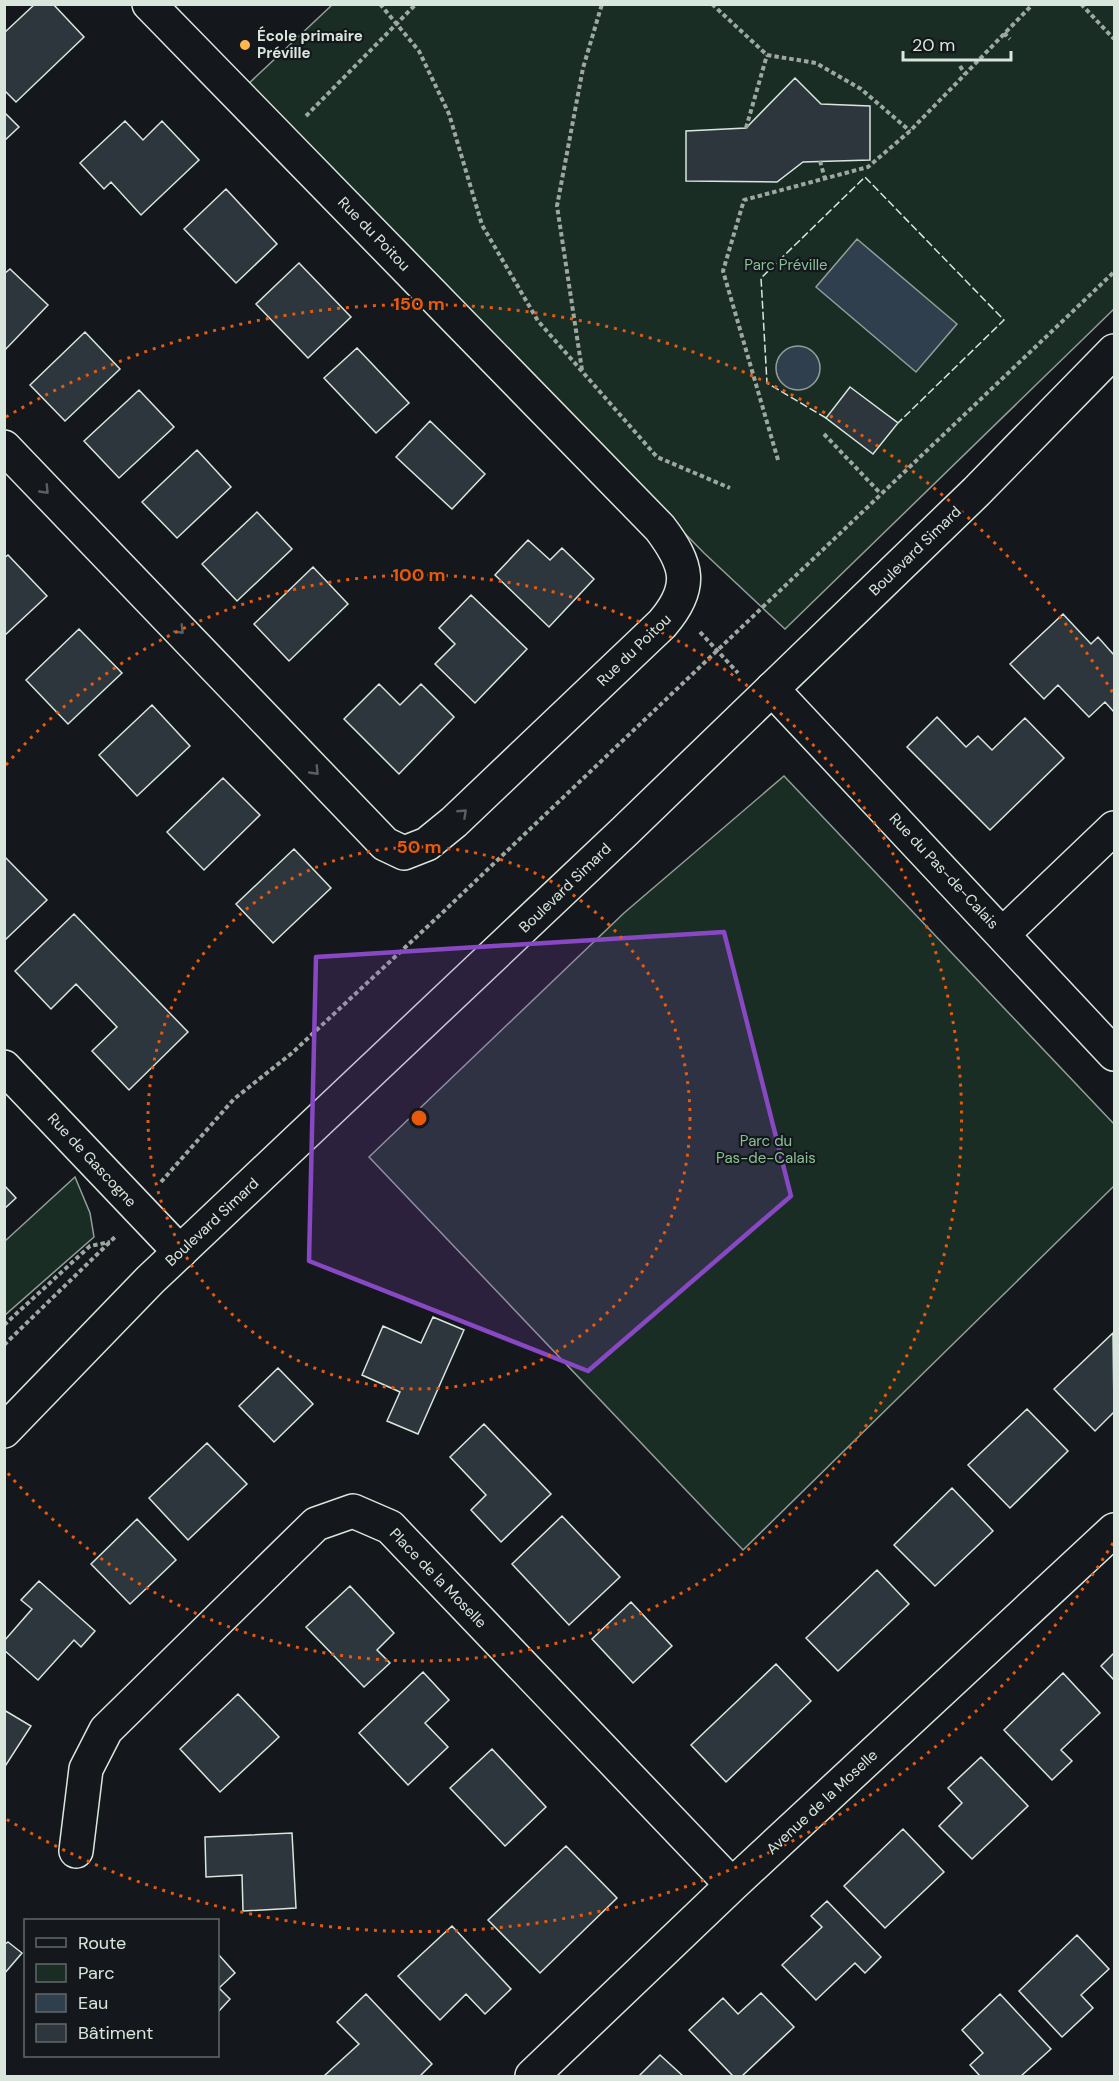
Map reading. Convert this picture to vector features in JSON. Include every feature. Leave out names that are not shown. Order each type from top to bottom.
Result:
[{"type":"street","name":"Rue du Poitou","points":[[4,447],[385,844],[404,853],[427,844],[454,822],[662,624],[678,606],[684,586],[682,564],[674,547],[660,528],[149,4]]},
{"type":"street","name":"Boulevard Simard","points":[[8,1431],[99,1330],[772,689],[976,492],[1114,351]]},
{"type":"street","name":"Rue du Pas-de-Calais","points":[[772,689],[1114,1054]]},
{"type":"street","points":[[1003,934],[1114,828]]},
{"type":"street","name":"Rue de Gascogne","points":[[4,1067],[180,1252]]},
{"type":"street","name":"Place de la Moselle","points":[[75,1851],[86,1769],[106,1730],[315,1524],[354,1511],[390,1527],[732,1885]]},
{"type":"street","name":"Avenue de la Moselle","points":[[532,2076],[732,1885],[1114,1530]]},
{"type":"path","points":[[380,4],[419,51],[449,114],[482,225],[538,321],[657,457],[730,488]]},
{"type":"path","points":[[282,141],[416,4]]},
{"type":"path","points":[[582,370],[557,206],[583,68],[602,4]]},
{"type":"path","points":[[712,4],[767,54],[816,63],[861,89],[910,131]]},
{"type":"path","points":[[778,460],[723,272],[744,200],[868,167],[910,131],[1033,4]]},
{"type":"path","points":[[1081,4],[1114,39]]},
{"type":"path","points":[[1004,33],[1010,39]]},
{"type":"path","points":[[746,128],[767,54]]},
{"type":"path","points":[[960,66],[965,74]]},
{"type":"path","points":[[820,161],[825,179]]},
{"type":"path","points":[[168,1172],[242,1092],[310,1037],[719,651],[880,493],[1114,272]]},
{"type":"path","points":[[824,434],[880,493]]},
{"type":"path","points":[[698,630],[742,678]]},
{"type":"path","points":[[4,1325],[90,1246],[110,1242],[4,1345]]},
{"type":"highlighted area","points":[[724,932],[791,1196],[588,1371],[309,1261],[316,957]]},
{"type":"green space","name":"Parc Préville","points":[[332,5],[1114,5],[1114,309],[785,629],[704,553],[245,87]]},
{"type":"green space","name":"Parc du Pas-de-Calais","points":[[784,776],[1114,1124],[1114,1186],[743,1550],[369,1157],[624,913]]},
{"type":"green space","points":[[75,1177],[90,1213],[94,1237],[5,1315],[5,1241]]},
{"type":"water","points":[[857,239],[957,324],[916,372],[816,287]]},
{"type":"water","points":[[798,346],[813,353],[820,368],[813,383],[798,390],[783,383],[776,368],[783,353]]},
{"type":"building","points":[[35,4],[53,4],[84,37],[16,102],[4,90],[4,33]]},
{"type":"building","points":[[795,78],[821,104],[870,106],[870,160],[803,162],[777,182],[686,181],[686,131],[746,128]]},
{"type":"building","points":[[4,112],[19,127],[4,141]]},
{"type":"building","points":[[125,121],[143,140],[162,121],[199,160],[141,215],[111,182],[104,189],[80,163]]},
{"type":"building","points":[[226,189],[277,244],[236,283],[184,229]]},
{"type":"building","points":[[299,263],[351,317],[308,358],[256,304]]},
{"type":"building","points":[[10,269],[48,305],[4,351],[4,274]]},
{"type":"building","points":[[85,332],[120,369],[65,421],[30,385]]},
{"type":"building","points":[[357,348],[409,403],[376,433],[324,378]]},
{"type":"building","points":[[850,387],[898,423],[873,454],[826,418]]},
{"type":"building","points":[[139,390],[174,427],[119,478],[84,441]]},
{"type":"building","points":[[430,421],[485,474],[452,509],[396,457]]},
{"type":"building","points":[[197,450],[231,487],[177,538],[142,502]]},
{"type":"building","points":[[257,512],[292,549],[237,601],[202,564]]},
{"type":"building","points":[[528,540],[550,560],[562,548],[594,579],[549,627],[495,575]]},
{"type":"building","points":[[8,555],[47,596],[4,636],[4,558]]},
{"type":"building","points":[[313,567],[348,604],[289,661],[254,624]]},
{"type":"building","points":[[471,595],[527,649],[475,703],[435,664],[455,644],[439,628]]},
{"type":"building","points":[[1063,614],[1091,644],[1098,637],[1114,655],[1114,712],[1105,702],[1089,717],[1058,685],[1044,699],[1010,664]]},
{"type":"building","points":[[79,629],[122,673],[68,724],[26,680]]},
{"type":"building","points":[[379,684],[400,705],[421,684],[454,717],[399,774],[344,719]]},
{"type":"building","points":[[152,705],[190,746],[137,796],[99,755]]},
{"type":"building","points":[[937,717],[966,747],[978,736],[992,750],[1025,718],[1064,758],[990,830],[907,747]]},
{"type":"building","points":[[223,778],[260,815],[204,870],[167,832]]},
{"type":"building","points":[[294,849],[331,888],[273,943],[236,904]]},
{"type":"building","points":[[4,856],[47,900],[5,940],[4,939]]},
{"type":"building","points":[[74,914],[188,1032],[129,1090],[92,1051],[117,1027],[76,984],[51,1009],[15,971]]},
{"type":"building","points":[[4,1185],[16,1198],[4,1209]]},
{"type":"building","points":[[433,1317],[464,1330],[418,1434],[387,1421],[400,1392],[362,1375],[383,1326],[421,1343]]},
{"type":"building","points":[[1113,1333],[1114,1412],[1095,1431],[1054,1389]]},
{"type":"building","points":[[278,1368],[313,1404],[274,1442],[239,1406]]},
{"type":"building","points":[[1027,1409],[1068,1451],[1010,1508],[968,1465]]},
{"type":"building","points":[[484,1424],[551,1494],[501,1542],[471,1510],[486,1495],[450,1457]]},
{"type":"building","points":[[207,1443],[247,1484],[188,1540],[149,1498]]},
{"type":"building","points":[[952,1488],[993,1531],[935,1586],[894,1545]]},
{"type":"building","points":[[562,1516],[620,1577],[569,1625],[512,1564]]},
{"type":"building","points":[[137,1519],[176,1560],[130,1604],[91,1564]]},
{"type":"building","points":[[877,1570],[909,1604],[838,1671],[806,1638]]},
{"type":"building","points":[[39,1581],[95,1631],[81,1647],[74,1640],[38,1680],[4,1650],[4,1641],[32,1609],[21,1600]]},
{"type":"building","points":[[350,1586],[394,1633],[377,1650],[390,1663],[364,1687],[306,1627]]},
{"type":"building","points":[[631,1602],[672,1646],[633,1683],[592,1639]]},
{"type":"building","points":[[1114,1653],[1114,1680],[1101,1666]]},
{"type":"building","points":[[776,1664],[811,1701],[726,1782],[691,1745]]},
{"type":"building","points":[[423,1672],[449,1700],[425,1723],[448,1747],[408,1785],[359,1733]]},
{"type":"building","points":[[1063,1673],[1100,1713],[1061,1750],[1072,1761],[1052,1780],[1004,1730]]},
{"type":"building","points":[[238,1694],[279,1737],[220,1792],[180,1749]]},
{"type":"building","points":[[4,1710],[31,1726],[4,1768]]},
{"type":"building","points":[[492,1749],[546,1807],[505,1846],[450,1788]]},
{"type":"building","points":[[981,1757],[1028,1806],[972,1859],[939,1826],[962,1803],[948,1788]]},
{"type":"building","points":[[903,1829],[944,1872],[885,1928],[844,1886]]},
{"type":"building","points":[[292,1833],[296,1908],[243,1911],[242,1875],[206,1877],[205,1837]]},
{"type":"building","points":[[566,1846],[617,1898],[540,1973],[488,1920]]},
{"type":"building","points":[[827,1901],[881,1957],[865,1973],[855,1963],[816,2000],[782,1965],[822,1927],[811,1916]]},
{"type":"building","points":[[452,1926],[511,1989],[485,2014],[466,1994],[440,2020],[398,1976]]},
{"type":"building","points":[[1077,1935],[1109,1969],[1081,1995],[1093,2008],[1062,2037],[1019,1991]]},
{"type":"building","points":[[8,1942],[22,1953],[4,1974],[4,1945]]},
{"type":"building","points":[[219,1955],[235,1973],[219,1988]]},
{"type":"building","points":[[219,1988],[230,1999],[219,2011]]},
{"type":"building","points":[[761,1993],[794,2027],[742,2076],[733,2076],[689,2030],[723,1998],[738,2014]]},
{"type":"building","points":[[366,1994],[432,2064],[420,2076],[324,2076],[359,2044],[337,2022]]},
{"type":"building","points":[[1000,1994],[1051,2049],[1021,2076],[980,2076],[970,2065],[983,2053],[962,2030]]},
{"type":"building","points":[[660,2055],[683,2076],[639,2076]]},
{"type":"fence","points":[[826,418],[767,383],[761,278],[865,177],[1004,320],[898,423]]},
{"type":"place","name":"École primaire Préville","points":[[245,45]]}]
